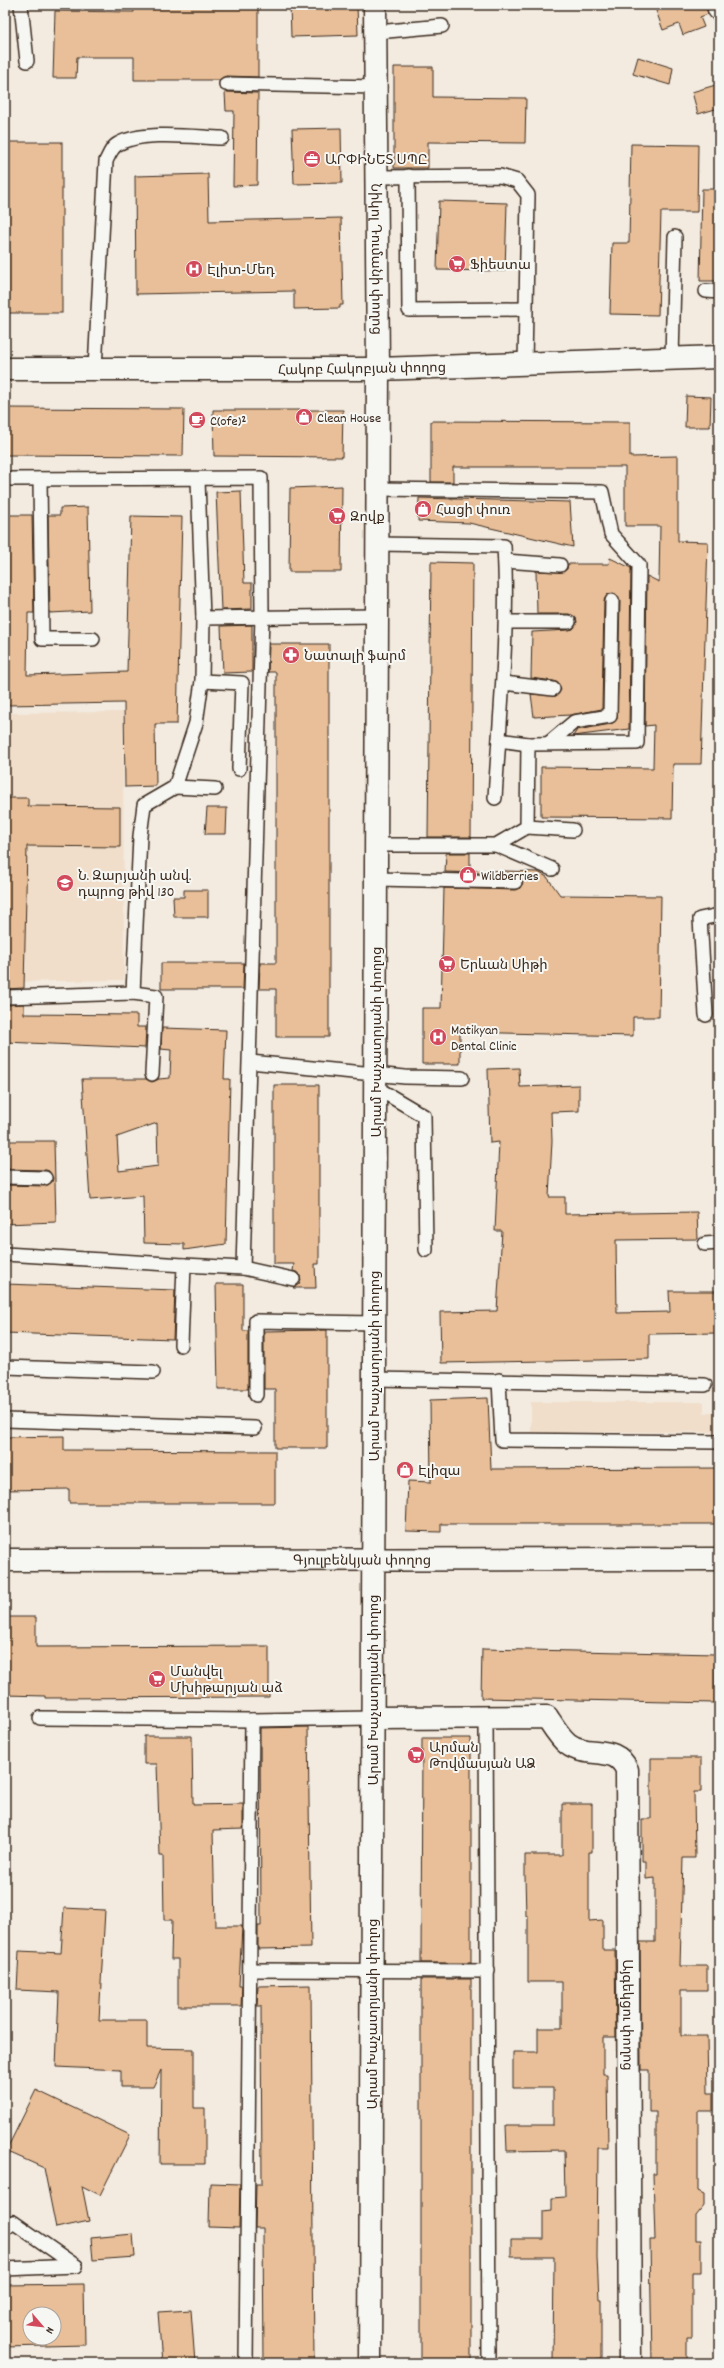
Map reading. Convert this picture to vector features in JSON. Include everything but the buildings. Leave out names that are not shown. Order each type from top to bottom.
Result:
[{"type":"street","name":"Նիկոլ Դումանի փողոց","points":[[375,5],[377,32],[378,369]]},
{"type":"street","points":[[718,5],[719,9]]},
{"type":"street","name":"Հակոբ Հակոբյան փողոց","points":[[5,369],[378,369],[719,357]]},
{"type":"street","name":"Արամ Խաչատրյանի փողոց","points":[[370,2363],[378,369]]},
{"type":"street","name":"Գյուլբենկյան փողոց","points":[[5,1560],[719,1559]]},
{"type":"street","points":[[373,1718],[486,1718]]},
{"type":"street","name":"Այգեկցու փողոց","points":[[486,1718],[547,1718],[567,1744],[584,1750],[614,1755],[623,1760],[627,1770],[630,2363]]},
{"type":"lane","points":[[21,5],[27,60]]},
{"type":"lane","points":[[377,32],[442,26]]},
{"type":"lane","points":[[226,84],[376,87]]},
{"type":"lane","points":[[95,369],[106,161],[110,152],[118,144],[140,136],[222,138]]},
{"type":"lane","points":[[408,176],[409,310],[526,309]]},
{"type":"lane","points":[[377,177],[500,176],[517,180],[528,195],[525,365]]},
{"type":"lane","points":[[672,359],[674,237]]},
{"type":"lane","points":[[706,291],[719,292]]},
{"type":"lane","points":[[5,479],[198,480],[261,478],[262,616],[244,1268]]},
{"type":"lane","points":[[40,479],[42,638],[93,639]]},
{"type":"lane","points":[[175,787],[196,723],[202,681],[203,618],[198,480]]},
{"type":"lane","points":[[378,489],[602,492],[611,534],[639,565],[638,743],[528,744],[499,740]]},
{"type":"lane","points":[[378,544],[504,546],[507,622],[495,798]]},
{"type":"lane","points":[[505,561],[560,565]]},
{"type":"lane","points":[[549,743],[574,722],[610,716],[612,601]]},
{"type":"lane","points":[[203,618],[262,616],[377,616]]},
{"type":"lane","points":[[507,622],[569,622]]},
{"type":"lane","points":[[202,681],[242,683],[239,769]]},
{"type":"lane","points":[[504,683],[553,689]]},
{"type":"lane","points":[[527,827],[528,744]]},
{"type":"lane","points":[[133,993],[140,836],[144,805],[175,787],[215,789]]},
{"type":"lane","points":[[496,845],[527,827],[573,830]]},
{"type":"lane","points":[[377,845],[496,845],[552,869]]},
{"type":"lane","points":[[376,879],[514,882]]},
{"type":"lane","points":[[706,1015],[700,919],[719,915]]},
{"type":"lane","points":[[5,997],[133,993],[156,996],[152,1074]]},
{"type":"lane","points":[[250,1062],[375,1080],[462,1078]]},
{"type":"lane","points":[[375,1080],[424,1116],[426,1250]]},
{"type":"lane","points":[[5,1177],[44,1178]]},
{"type":"lane","points":[[705,1244],[719,1243]]},
{"type":"lane","points":[[5,1254],[244,1268],[293,1279]]},
{"type":"lane","points":[[180,1346],[184,1265]]},
{"type":"lane","points":[[256,1395],[256,1321],[375,1324]]},
{"type":"lane","points":[[5,1366],[152,1372]]},
{"type":"lane","points":[[374,1379],[499,1380],[705,1385]]},
{"type":"lane","points":[[499,1380],[502,1440],[719,1442]]},
{"type":"lane","points":[[5,1420],[255,1428]]},
{"type":"lane","points":[[40,1718],[252,1720],[373,1718]]},
{"type":"lane","points":[[486,1718],[489,2363]]},
{"type":"lane","points":[[246,2363],[251,1970],[252,1720]]},
{"type":"lane","points":[[251,1970],[488,1971]]},
{"type":"lane","points":[[5,2229],[13,2222],[76,2266],[5,2269]]},
{"type":"shaded area","name":"Ն. Զարյանի անվ. դպրոց թիվ 130","points":[[123,712],[124,980],[5,982],[5,713]]},
{"type":"shaded area","points":[[531,1402],[704,1402],[704,1413],[719,1413],[719,1432],[531,1432]]},
{"type":"place","name":"ԱՐՓԻՆԵՏ ՍՊԸ","points":[[312,159]]},
{"type":"place","name":"Ֆիեստա","points":[[457,264]]},
{"type":"place","name":"Էլիտ-Մեդ","points":[[194,269]]},
{"type":"place","name":"Clean House","points":[[304,417]]},
{"type":"place","name":"C(ofe)²","points":[[197,420]]},
{"type":"place","name":"Հացի փուռ","points":[[423,509]]},
{"type":"place","name":"Զովք","points":[[337,516]]},
{"type":"place","name":"Նատալի ֆարմ","points":[[291,655]]},
{"type":"place","name":"Wildberries","points":[[468,875]]},
{"type":"place","name":"Ն. Զարյանի անվ. դպրոց թիվ 130","points":[[65,883]]},
{"type":"place","name":"Երևան Սիթի","points":[[447,964]]},
{"type":"place","name":"Matikyan Dental Clinic","points":[[438,1037]]},
{"type":"place","name":"Էլիզա","points":[[405,1470]]},
{"type":"place","name":"Մանվել Մխիթարյան աձ","points":[[157,1679]]},
{"type":"place","name":"Արման Թովմասյան ԱՁ","points":[[416,1755]]}]
